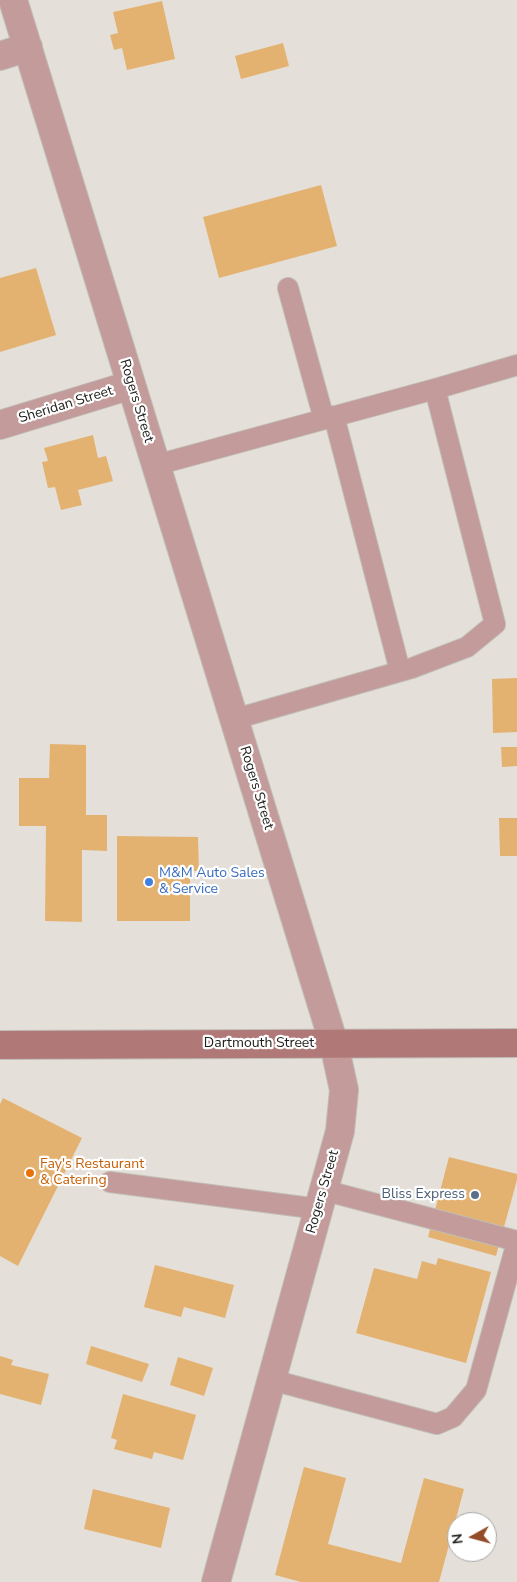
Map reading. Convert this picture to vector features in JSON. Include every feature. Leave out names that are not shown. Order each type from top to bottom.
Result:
[{"type":"main road","name":"Dartmouth Street","points":[[0,1045],[517,1043]]},
{"type":"street","name":"Rogers Street","points":[[13,0],[235,719],[334,1044],[342,1076],[344,1105],[340,1131],[216,1582]]},
{"type":"street","points":[[0,56],[28,47]]},
{"type":"street","name":"Sheridan Street","points":[[0,425],[131,384]]},
{"type":"lane","points":[[288,288],[329,418],[400,672]]},
{"type":"lane","points":[[156,465],[517,365]]},
{"type":"lane","points":[[235,719],[400,672],[467,647],[495,624],[435,389]]},
{"type":"lane","points":[[110,1182],[321,1199],[517,1241],[476,1390],[453,1417],[437,1424],[272,1380]]},
{"type":"building","points":[[162,1],[175,59],[127,70],[122,48],[114,50],[110,35],[118,33],[113,12]]},
{"type":"building","points":[[283,43],[289,66],[241,79],[235,56]]},
{"type":"building","points":[[321,185],[337,246],[219,278],[203,217]]},
{"type":"building","points":[[36,268],[56,335],[0,352],[0,278]]},
{"type":"building","points":[[93,435],[98,458],[106,456],[113,481],[78,490],[82,505],[61,510],[55,487],[48,488],[42,462],[48,461],[44,448]]},
{"type":"building","points":[[517,678],[517,732],[493,733],[492,679]]},
{"type":"building","points":[[50,744],[86,745],[86,815],[107,815],[107,851],[82,850],[82,922],[45,921],[46,826],[19,826],[19,778],[49,778]]},
{"type":"building","points":[[501,747],[517,747],[517,766],[502,767]]},
{"type":"building","points":[[499,818],[517,818],[517,856],[500,856]]},
{"type":"building","points":[[117,836],[198,837],[199,871],[190,871],[190,921],[117,921]]},
{"type":"building","points":[[3,1098],[82,1138],[18,1266],[0,1256],[0,1104]]},
{"type":"building","points":[[449,1157],[517,1174],[496,1256],[428,1237]]},
{"type":"building","points":[[438,1258],[491,1272],[466,1363],[356,1333],[374,1268],[417,1279],[422,1261],[436,1265]]},
{"type":"building","points":[[155,1265],[234,1285],[225,1318],[184,1307],[181,1317],[144,1307]]},
{"type":"building","points":[[91,1346],[149,1364],[142,1382],[86,1364]]},
{"type":"building","points":[[0,1356],[13,1360],[11,1365],[49,1374],[41,1405],[0,1394]]},
{"type":"building","points":[[178,1357],[213,1368],[204,1396],[170,1385]]},
{"type":"building","points":[[123,1394],[196,1415],[183,1460],[154,1452],[152,1459],[114,1449],[117,1440],[111,1438]]},
{"type":"building","points":[[304,1467],[346,1478],[328,1544],[401,1563],[424,1478],[464,1489],[458,1512],[447,1512],[447,1552],[439,1582],[301,1582],[275,1575]]},
{"type":"building","points":[[93,1489],[170,1508],[161,1548],[84,1529]]},
{"type":"place","name":"M&M Auto Sales & Service","points":[[149,882]]},
{"type":"place","name":"Fay's Restaurant & Catering","points":[[30,1173]]},
{"type":"place","name":"Bliss Express","points":[[475,1195]]}]
